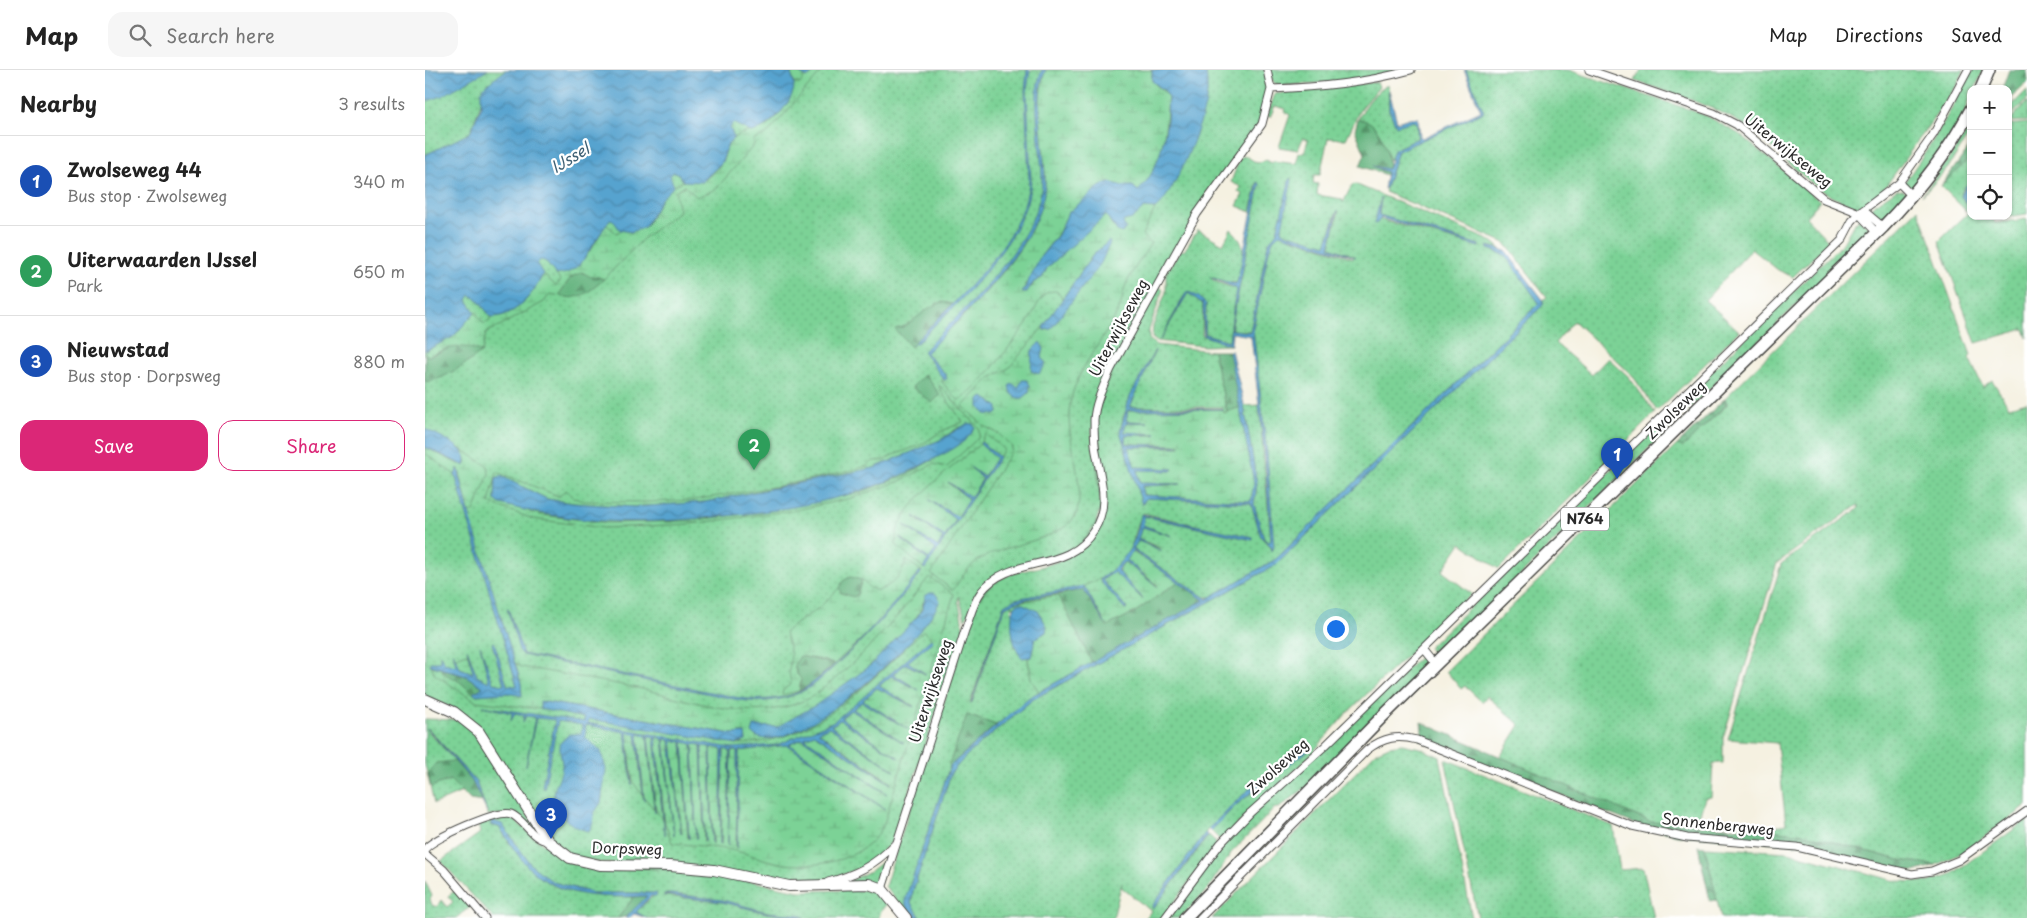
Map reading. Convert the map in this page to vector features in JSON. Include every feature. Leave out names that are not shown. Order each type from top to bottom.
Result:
[{"type":"main road","points":[[1983,85],[1989,70]]},
{"type":"main road","name":"Zwolseweg","points":[[1185,918],[1381,718],[1880,230],[1912,196],[1941,159],[1967,116]]},
{"type":"street","points":[[1267,70],[1271,89],[1344,84],[1380,79],[1411,70]]},
{"type":"street","name":"Uiterwijkseweg","points":[[1589,70],[1714,113],[1737,125],[1824,199],[1861,211],[1880,230]]},
{"type":"street","name":"Zwolseweg","points":[[1165,918],[1226,838],[1424,649],[1843,240],[1852,221],[1861,211],[1899,183],[1933,135],[1968,70]]},
{"type":"street","name":"Uiterwijkseweg","points":[[881,889],[965,630],[980,593],[993,580],[1007,572],[1060,559],[1074,552],[1087,540],[1098,523],[1104,498],[1095,442],[1094,417],[1100,394],[1111,369],[1197,214],[1262,124],[1271,89]]},
{"type":"street","points":[[1899,183],[1912,196]]},
{"type":"street","points":[[1424,649],[1437,665]]},
{"type":"street","name":"Dorpsweg","points":[[425,699],[454,712],[479,732],[548,841],[562,854],[587,864],[699,868],[778,884],[813,887],[869,884],[881,889]]},
{"type":"street","name":"Sonnenbergweg","points":[[1200,918],[1375,744],[1396,736],[1417,740],[1631,826],[1687,838],[1797,847],[1906,873],[1923,873],[1946,867],[2027,811]]},
{"type":"street","points":[[425,849],[435,841],[500,813],[514,816],[538,838],[548,841]]},
{"type":"street","name":"Uiterwijkseweg","points":[[813,887],[849,876],[871,865],[896,842]]},
{"type":"street","points":[[425,854],[444,870],[485,918]]},
{"type":"street","points":[[881,889],[906,918]]},
{"type":"green space","points":[[425,70],[511,70],[481,103],[470,133],[425,155]]},
{"type":"green space","points":[[790,70],[1265,70],[1269,89],[1260,123],[1201,206],[1107,379],[1092,431],[1102,504],[1093,530],[1074,550],[996,576],[965,619],[959,596],[958,598],[964,631],[892,843],[866,866],[825,881],[806,885],[595,862],[575,857],[549,838],[472,720],[454,709],[425,696],[425,310]]},
{"type":"green space","points":[[817,70],[823,70],[766,135],[754,140],[754,145],[716,189],[697,197],[684,186],[675,191],[679,211],[644,238],[604,279],[596,276],[591,277],[582,272],[571,277],[560,293],[561,296],[550,294],[544,302],[486,333],[482,352],[475,349],[455,347],[429,356],[425,354],[425,351],[453,337],[475,312],[484,324],[490,321],[490,316],[507,314],[515,309],[529,297],[543,274],[556,286],[561,281],[556,275],[565,273],[580,263],[606,224],[616,233],[623,230],[631,232],[647,225],[661,199],[674,186],[685,180],[702,182],[719,166],[728,146],[736,136],[761,129],[772,122],[786,103],[794,83],[800,84],[804,78]]},
{"type":"green space","points":[[1046,70],[1152,70],[1152,81],[1168,96],[1166,125],[1157,163],[1140,191],[1109,182],[1068,213],[1058,234],[1041,256],[1033,276],[1024,285],[1032,287],[1034,282],[1042,278],[1047,268],[1106,214],[1113,227],[1144,208],[1155,209],[1142,235],[1151,243],[1130,277],[1114,319],[1078,378],[1073,391],[1069,418],[1079,492],[1079,505],[1075,516],[1058,531],[1045,537],[1001,550],[977,561],[966,571],[953,590],[931,574],[1011,452],[1012,447],[999,434],[984,426],[963,406],[990,378],[1009,368],[1043,327],[1044,330],[1051,329],[1090,276],[1109,242],[1093,255],[1062,299],[1061,295],[1056,291],[1044,295],[1024,328],[995,364],[974,388],[958,400],[941,381],[946,379],[926,353],[1002,273],[1020,249],[1033,225],[1042,201],[1045,176],[1040,106],[1042,80]]},
{"type":"green space","points":[[1269,70],[1402,70],[1356,80],[1280,86],[1273,82]]},
{"type":"green space","points":[[1466,70],[1568,70],[1707,116],[1739,134],[1820,201],[1806,217],[1829,242],[1793,277],[1778,270],[1752,249],[1705,300],[1739,331],[1657,411],[1632,375],[1574,321],[1555,343],[1592,375],[1608,358],[1629,377],[1655,413],[1499,569],[1461,543],[1442,571],[1472,594],[1346,714],[1308,758],[1223,838],[1219,839],[1211,831],[1234,807],[1277,773],[1279,768],[1248,790],[1209,828],[1152,906],[1154,908],[1209,835],[1215,841],[1216,846],[1162,918],[1146,918],[1151,911],[1121,887],[1122,883],[1113,918],[919,918],[911,903],[913,891],[951,773],[967,755],[1032,700],[1276,565],[1543,305],[1543,300],[1547,297],[1505,243],[1385,192],[1398,151],[1484,112]]},
{"type":"green space","points":[[1641,70],[1964,70],[1958,84],[1879,196],[1861,207],[1844,202],[1813,184],[1742,124],[1690,100],[1635,81]]},
{"type":"green space","points":[[1970,70],[1983,70],[1977,85],[1967,85],[1967,106],[1957,128],[1928,170],[1910,191],[1903,184],[1940,129]]},
{"type":"green space","points":[[2009,70],[2027,70],[2027,83],[2012,97],[2012,85],[2003,85]]},
{"type":"green space","points":[[1377,82],[1379,87],[1360,110],[1346,139],[1328,138],[1320,175],[1314,175],[1313,183],[1318,184],[1317,195],[1342,199],[1343,203],[1352,185],[1355,184],[1493,242],[1501,249],[1489,246],[1487,248],[1505,255],[1539,303],[1276,559],[1211,597],[1204,597],[1133,549],[1138,541],[1161,548],[1138,539],[1142,527],[1172,536],[1143,525],[1144,516],[1252,540],[1253,538],[1143,513],[1126,556],[1102,578],[1070,591],[1011,604],[1015,648],[1028,658],[1031,679],[1039,692],[996,725],[967,715],[905,900],[906,906],[916,918],[909,918],[885,886],[975,606],[993,583],[1004,577],[1052,564],[1065,558],[1079,545],[1101,517],[1096,448],[1096,426],[1099,409],[1104,391],[1120,354],[1158,287],[1163,289],[1149,330],[1149,339],[1156,345],[1213,351],[1227,412],[1224,413],[1222,407],[1130,407],[1155,350],[1124,415],[1120,431],[1143,504],[1146,498],[1251,503],[1261,537],[1273,550],[1267,454],[1253,329],[1269,250],[1273,240],[1279,234],[1353,258],[1355,256],[1330,247],[1339,211],[1336,213],[1326,245],[1281,232],[1291,178],[1277,232],[1268,244],[1250,331],[1231,330],[1260,184],[1257,183],[1251,212],[1237,206],[1243,194],[1238,192],[1241,187],[1231,182],[1240,157],[1246,156],[1257,163],[1266,160],[1272,163],[1274,161],[1296,164],[1299,153],[1304,153],[1308,140],[1303,138],[1298,150],[1279,147],[1290,115],[1285,112],[1286,109],[1275,106],[1270,117],[1267,116],[1275,94]],"holes":[[[1381,198],[1379,215],[1479,245],[1479,247],[1378,219]],[[1010,604],[1003,610],[972,703],[970,703],[1004,605]]]},
{"type":"green space","points":[[1388,85],[1389,110],[1396,125],[1411,120],[1417,124],[1417,139],[1397,148],[1390,160],[1374,126],[1358,119],[1367,104]]},
{"type":"green space","points":[[2027,90],[2027,100],[2012,114],[2012,105]]},
{"type":"green space","points":[[2027,102],[2027,121],[2012,122],[2012,118]]},
{"type":"green space","points":[[1358,119],[1371,124],[1382,140],[1389,164],[1388,169],[1379,170],[1387,172],[1387,178],[1386,175],[1360,166],[1365,154],[1355,130]]},
{"type":"green space","points":[[2027,123],[2027,214],[2012,216],[2012,130],[2012,125]]},
{"type":"green space","points":[[1967,132],[1967,137],[1948,168],[1922,196]]},
{"type":"green space","points":[[1967,150],[1967,161],[1941,186]]},
{"type":"green space","points":[[1967,161],[1967,187],[1962,190],[1961,196],[1967,204],[1967,212],[1941,186]]},
{"type":"green space","points":[[1897,189],[1908,193],[1887,216],[1878,219],[1870,212],[1875,204]]},
{"type":"green space","points":[[1918,209],[1971,355],[1969,358],[1983,387],[1992,380],[2009,407],[2027,402],[2027,806],[1962,853],[1936,865],[1899,860],[1804,834],[1762,829],[1786,824],[1777,743],[1728,739],[1781,564],[1859,508],[1858,505],[1777,563],[1723,738],[1723,763],[1713,763],[1711,797],[1705,798],[1696,826],[1650,822],[1500,757],[1520,725],[1487,696],[1482,702],[1465,686],[1461,689],[1446,671],[1677,445],[1683,446],[1727,405],[1725,398]]},
{"type":"green space","points":[[1967,214],[1967,220],[1994,220],[1995,223],[2027,219],[2027,338],[2024,329],[1976,343],[1939,241]]},
{"type":"green space","points":[[1859,219],[1869,227],[1867,237],[1682,415],[1437,658],[1428,648],[1843,243],[1853,225]]},
{"type":"green space","points":[[1231,229],[1241,242],[1243,248],[1237,283],[1224,282],[1210,277],[1214,281],[1236,289],[1229,341],[1205,334],[1206,304],[1187,291],[1160,340],[1188,293],[1203,304],[1202,335],[1231,345],[1204,346],[1156,341],[1152,338],[1153,326],[1166,292],[1166,273],[1181,250],[1184,251],[1198,230],[1223,244]]},
{"type":"green space","points":[[582,272],[604,279],[590,291],[579,296],[561,296],[560,293],[571,277]]},
{"type":"green space","points":[[943,302],[952,304],[911,347],[895,329],[907,324],[936,304]]},
{"type":"green space","points":[[456,346],[465,346],[482,352],[463,366],[439,379],[425,381],[425,354],[429,356]]},
{"type":"green space","points":[[1213,351],[1230,351],[1241,407],[1227,412]]},
{"type":"green space","points":[[925,374],[940,395],[932,403],[912,387]]},
{"type":"green space","points":[[939,385],[979,428],[979,437],[947,467],[933,464],[900,481],[852,498],[796,510],[691,524],[604,528],[533,519],[489,503],[497,472],[559,496],[566,490],[582,501],[649,502],[694,500],[779,486],[853,470],[868,466],[873,461],[885,460],[893,455],[921,445],[942,431],[963,422],[940,390]],"holes":[[[959,427],[950,450],[904,476],[861,492],[777,510],[689,521],[609,523],[541,515],[495,500],[496,478],[501,476],[547,499],[572,503],[634,507],[705,502],[874,468],[940,440]]]},
{"type":"green space","points":[[1725,398],[1727,404],[1683,447],[1677,445]]},
{"type":"green space","points":[[1259,405],[1271,541],[1269,543],[1264,539],[1254,504],[1257,484],[1244,406]]},
{"type":"green space","points":[[1241,407],[1254,483],[1251,501],[1143,495],[1142,486],[1181,484],[1140,483],[1137,470],[1171,471],[1173,469],[1135,467],[1128,447],[1180,447],[1180,445],[1126,444],[1125,435],[1155,435],[1123,432],[1126,423],[1148,422],[1126,421],[1128,410],[1223,409],[1224,413]]},
{"type":"green space","points":[[985,434],[1004,449],[999,457],[981,442]]},
{"type":"green space","points":[[980,444],[996,458],[970,498],[948,483],[969,499],[958,517],[929,500],[956,520],[945,537],[914,517],[943,538],[938,547],[905,526],[937,549],[929,559],[900,537],[929,560],[923,568],[896,545],[897,532],[903,518],[914,503],[941,476]]},
{"type":"green space","points":[[425,447],[458,464],[467,463],[465,455],[459,448],[488,466],[489,474],[474,511],[469,513],[459,469],[455,475],[425,453]]},
{"type":"green space","points":[[1131,551],[1179,581],[1135,612],[1107,626],[1084,586],[1099,579],[1128,609],[1102,580],[1116,571],[1143,600],[1118,571],[1124,562],[1158,586],[1126,560]]},
{"type":"green space","points":[[906,560],[922,571],[870,631],[834,664],[800,656],[794,665],[796,673],[801,679],[799,691],[782,695],[783,690],[791,684],[789,670],[791,655],[785,632],[820,607],[839,588],[841,593],[853,597],[857,595],[862,580],[870,588],[878,591],[888,586],[900,575]]},
{"type":"green space","points":[[850,577],[862,580],[857,595],[853,597],[841,593],[839,588],[843,581]]},
{"type":"green space","points":[[929,577],[954,594],[884,824],[877,836],[867,846],[855,854],[827,863],[784,864],[732,850],[672,843],[665,823],[656,737],[663,738],[674,835],[664,739],[670,740],[682,834],[672,740],[682,741],[688,839],[683,742],[692,743],[696,839],[693,744],[701,745],[704,842],[702,745],[710,747],[713,844],[711,747],[722,749],[721,845],[724,749],[730,750],[728,846],[731,751],[738,751],[736,848],[739,751],[787,745],[885,809],[789,744],[803,739],[887,794],[805,738],[814,734],[892,783],[818,732],[829,727],[895,771],[831,726],[840,720],[899,758],[841,718],[851,710],[904,743],[853,709],[862,702],[908,729],[863,700],[877,688],[914,706],[878,687],[891,676],[919,690],[893,674],[905,664],[925,674],[907,662],[933,641],[924,630],[862,688],[840,706],[817,721],[792,733],[765,741],[736,744],[746,741],[744,733],[732,734],[541,701],[540,709],[475,701],[434,674],[432,666],[442,669],[443,673],[460,682],[475,695],[508,693],[521,695],[521,683],[515,663],[521,667],[633,687],[718,707],[740,710],[782,708],[812,696],[850,666],[897,617]],"holes":[[[923,602],[924,625],[879,672],[840,704],[812,719],[756,737],[758,726],[777,727],[792,721],[812,709],[860,674],[903,634],[917,616]]]},
{"type":"green space","points":[[1179,581],[1205,600],[1092,663],[1058,595],[1084,589],[1107,626],[1135,612]]},
{"type":"green space","points":[[1058,595],[1092,663],[1039,692],[1031,679],[1028,658],[1031,657],[1035,639],[1046,632],[1044,621],[1038,611],[1014,606],[1013,608],[1011,603]]},
{"type":"green space","points":[[467,653],[473,673],[460,668],[456,657]]},
{"type":"green space","points":[[1423,654],[1432,663],[1318,778],[1279,808],[1275,808],[1231,853],[1208,889],[1180,918],[1168,918],[1229,838],[1244,822]]},
{"type":"green space","points":[[800,656],[834,664],[813,683],[799,691],[801,682],[794,665]]},
{"type":"green space","points":[[442,670],[466,676],[483,687],[473,694],[460,682],[443,673]]},
{"type":"green space","points":[[967,715],[996,725],[950,766],[949,764]]},
{"type":"green space","points":[[425,719],[460,720],[474,732],[542,836],[515,814],[488,815],[476,782],[428,728],[427,730],[470,778],[454,761],[444,783],[450,780],[462,792],[434,804],[425,764]]},
{"type":"green space","points":[[1421,722],[1650,822],[1762,829],[1804,834],[1899,860],[1936,865],[1914,872],[1805,845],[1677,835],[1637,825],[1419,739],[1422,732]]},
{"type":"green space","points":[[627,732],[636,734],[643,796],[633,782]]},
{"type":"green space","points":[[638,734],[647,736],[654,809],[644,797]]},
{"type":"green space","points":[[648,736],[654,737],[663,820],[656,811]]},
{"type":"green space","points":[[1402,744],[1420,748],[1440,757],[1472,918],[1212,918],[1376,752],[1389,746]]},
{"type":"green space","points":[[1445,759],[1613,826],[1620,870],[1643,868],[1654,918],[1478,918]]},
{"type":"green space","points":[[454,761],[472,781],[482,802],[470,800],[450,780],[431,787],[428,774],[436,763]]},
{"type":"green space","points":[[492,817],[512,818],[538,840],[572,862],[583,866],[717,874],[799,891],[871,890],[881,893],[889,901],[881,911],[879,918],[806,918],[795,914],[772,913],[705,898],[664,894],[664,896],[722,902],[767,913],[804,918],[647,918],[636,912],[656,893],[593,893],[553,882],[531,865],[502,824],[492,821],[490,825],[499,827],[527,865],[554,886],[588,895],[634,897],[618,918],[493,918],[441,861],[480,833],[478,824]]},
{"type":"green space","points":[[2027,820],[2027,918],[1721,918],[1705,847],[1788,852],[1896,881],[1928,882],[1952,874]]},
{"type":"green space","points":[[1698,846],[1705,847],[1717,900],[1710,901]]},
{"type":"green space","points":[[889,854],[880,882],[846,882],[875,868]]},
{"type":"green space","points":[[425,881],[432,896],[430,899],[432,905],[437,907],[441,900],[447,907],[453,902],[448,896],[456,890],[471,906],[456,918],[425,918]]},
{"type":"green space","points":[[647,896],[635,911],[627,916],[618,918],[634,897]]},
{"type":"water","points":[[425,70],[488,70],[442,96],[425,102]]},
{"type":"water","name":"IJssel","points":[[506,70],[817,70],[807,78],[796,71],[791,73],[794,84],[790,99],[779,114],[765,126],[751,132],[733,123],[730,128],[734,137],[728,144],[722,162],[702,182],[683,181],[678,173],[673,172],[670,176],[674,186],[661,199],[645,227],[631,232],[620,230],[613,220],[610,219],[580,265],[567,273],[556,275],[545,261],[540,260],[537,264],[543,274],[539,281],[523,303],[508,313],[491,317],[477,299],[470,295],[467,300],[475,312],[453,337],[425,351],[425,155],[470,133],[481,107],[481,91]]},
{"type":"water","points":[[1027,70],[1030,70],[1027,91],[1031,180],[1028,200],[1020,220],[1009,240],[981,278],[921,339],[912,345],[984,270],[1015,226],[1025,203],[1029,180],[1025,91]]},
{"type":"water","points":[[1042,70],[1046,70],[1040,94],[1045,172],[1041,207],[1031,230],[1017,253],[980,297],[926,353],[946,375],[947,379],[944,380],[923,351],[978,295],[1015,250],[1029,227],[1038,203],[1042,168],[1037,123],[1037,93]]},
{"type":"water","points":[[1152,70],[1206,70],[1206,101],[1199,126],[1186,159],[1170,190],[1155,209],[1144,208],[1132,219],[1124,221],[1123,223],[1126,228],[1122,233],[1117,231],[1106,215],[1047,268],[1042,278],[1034,282],[1026,293],[1022,293],[1041,256],[1058,235],[1068,213],[1099,187],[1109,182],[1122,186],[1133,186],[1138,191],[1150,176],[1158,159],[1163,140],[1167,121],[1168,98],[1166,92],[1152,81]]},
{"type":"water","points":[[1464,70],[1466,70],[1484,112],[1398,151],[1386,188],[1384,189],[1387,172],[1373,166],[1388,169],[1394,150],[1418,138],[1417,124],[1414,121],[1396,126],[1389,110],[1389,90],[1397,122],[1409,118],[1418,118],[1420,137],[1422,138],[1481,111]]},
{"type":"water","points":[[1290,178],[1292,180],[1281,232],[1326,245],[1338,210],[1330,247],[1356,257],[1279,234],[1273,240],[1269,250],[1253,329],[1267,454],[1274,546],[1272,551],[1271,546],[1261,537],[1251,503],[1146,498],[1142,505],[1120,431],[1130,396],[1155,350],[1130,407],[1223,409],[1128,410],[1126,421],[1148,422],[1126,423],[1124,432],[1156,434],[1125,435],[1126,444],[1180,446],[1128,447],[1135,467],[1173,469],[1171,471],[1137,470],[1140,483],[1181,484],[1142,486],[1143,495],[1251,501],[1254,483],[1229,352],[1231,350],[1243,400],[1257,484],[1254,504],[1264,539],[1268,542],[1271,541],[1265,456],[1251,336],[1232,333],[1231,345],[1204,336],[1203,304],[1188,293],[1160,340],[1187,291],[1199,297],[1206,304],[1205,334],[1229,341],[1236,288],[1209,277],[1234,284],[1237,283],[1258,182],[1260,184],[1231,328],[1232,330],[1250,332],[1268,244],[1277,232]]},
{"type":"water","points":[[1966,185],[1967,185],[1967,204],[1961,196]]},
{"type":"water","points":[[1381,198],[1379,215],[1479,245],[1479,247],[1381,218],[1376,224],[1374,223]]},
{"type":"water","points":[[1109,241],[1110,243],[1101,263],[1051,329],[1044,330],[1043,327],[1093,255]]},
{"type":"water","points":[[1487,246],[1506,251],[1544,301],[1543,305],[1276,565],[1032,700],[967,755],[951,773],[913,891],[911,903],[920,916],[916,918],[906,906],[905,900],[950,766],[1028,698],[1204,600],[1133,551],[1127,560],[1157,587],[1127,563],[1124,562],[1117,570],[1144,600],[1114,572],[1102,580],[1127,608],[1126,610],[1100,581],[1101,578],[1117,566],[1129,551],[1141,514],[1253,537],[1253,540],[1144,516],[1143,525],[1172,536],[1142,527],[1138,539],[1162,551],[1138,541],[1133,549],[1207,599],[1276,559],[1539,303],[1505,255],[1488,249]]},
{"type":"water","points":[[1040,342],[1044,349],[1042,357],[1046,364],[1039,374],[1031,371],[1032,350]]},
{"type":"water","points":[[1022,380],[1027,380],[1030,385],[1029,393],[1023,398],[1017,398],[1011,394],[1009,386],[1012,383],[1018,388]]},
{"type":"water","points":[[984,397],[998,407],[998,413],[995,415],[985,414],[979,407],[979,399]]},
{"type":"water","points":[[968,423],[973,424],[975,428],[960,445],[902,475],[854,493],[778,510],[696,519],[639,522],[586,520],[559,516],[500,504],[495,500],[496,478],[501,476],[547,499],[572,503],[634,507],[705,502],[874,468],[940,440]]},
{"type":"water","points":[[425,429],[459,448],[466,460],[465,466],[425,447]]},
{"type":"water","points":[[981,442],[999,457],[925,569],[923,568],[928,560],[899,537],[929,559],[936,549],[904,525],[938,547],[943,538],[914,516],[945,537],[956,520],[929,500],[958,517],[969,499],[948,482],[971,497],[983,479],[970,467],[984,477],[996,458],[980,444]]},
{"type":"water","points":[[458,468],[469,513],[521,683],[522,696],[508,693],[475,695],[473,693],[483,687],[466,676],[430,665],[430,662],[440,662],[440,654],[444,663],[456,666],[453,652],[460,668],[473,673],[467,649],[477,676],[489,682],[480,645],[493,683],[504,685],[492,643],[494,641],[507,685],[517,686],[455,475]]},
{"type":"water","points":[[920,571],[921,573],[882,620],[861,642],[821,678],[796,694],[772,700],[739,700],[523,655],[519,650],[507,608],[523,654],[740,698],[773,699],[797,693],[820,678],[835,665],[866,635]]},
{"type":"water","points":[[1084,586],[1106,625],[1083,589],[1023,600],[1005,607],[971,704],[1004,605],[1015,599]]},
{"type":"water","points":[[935,593],[940,600],[930,617],[885,667],[854,693],[823,716],[793,732],[769,739],[752,733],[754,726],[777,727],[816,705],[870,666],[917,617],[923,608],[925,596]]},
{"type":"water","points":[[1021,603],[1038,611],[1047,626],[1046,632],[1035,639],[1031,657],[1022,658],[1013,639],[1012,631],[1012,615],[1017,604]]},
{"type":"water","points":[[931,639],[933,641],[908,662],[926,674],[906,664],[893,674],[919,690],[891,676],[879,686],[914,707],[877,688],[863,700],[908,729],[862,702],[853,709],[904,743],[851,710],[841,718],[899,758],[840,720],[831,726],[895,771],[829,727],[818,732],[891,784],[814,734],[805,738],[887,794],[803,739],[789,744],[885,809],[787,745],[739,751],[737,848],[737,751],[731,751],[728,846],[730,751],[724,749],[720,845],[722,749],[711,747],[712,844],[710,747],[702,746],[705,842],[701,745],[693,744],[696,840],[692,744],[683,742],[689,839],[682,742],[672,740],[681,834],[670,740],[664,739],[674,835],[663,739],[656,737],[665,835],[654,737],[648,736],[655,813],[647,736],[638,734],[644,801],[636,734],[627,732],[632,785],[625,732],[586,725],[585,737],[601,751],[606,769],[601,803],[594,813],[593,823],[589,831],[583,830],[560,814],[554,795],[562,769],[561,742],[569,734],[581,734],[582,725],[558,721],[544,789],[542,786],[555,720],[536,718],[526,766],[535,717],[526,716],[523,722],[524,715],[515,713],[511,721],[512,713],[482,706],[584,722],[584,718],[540,709],[540,701],[732,734],[745,733],[746,741],[736,744],[589,719],[588,723],[732,748],[777,745],[834,721]]},
{"type":"water","points":[[427,728],[476,782],[487,812],[472,781]]},
{"type":"water","points":[[1307,748],[1308,751],[1234,807],[1211,831],[1208,829],[1248,790]]},
{"type":"water","points":[[492,821],[502,824],[531,865],[553,882],[593,893],[656,893],[657,896],[651,896],[636,912],[647,918],[634,914],[630,918],[625,918],[647,896],[595,896],[563,889],[548,882],[521,859],[499,827],[490,825]]},
{"type":"water","points":[[1205,833],[1208,835],[1153,909],[1152,906]]},
{"type":"water","points":[[671,894],[723,900],[767,912],[800,915],[806,918],[767,913],[722,902],[663,895]]},
{"type":"place","name":"Uiterwaarden IJssel","points":[[754,470]]},
{"type":"place","name":"Zwolseweg 44","points":[[1617,479]]},
{"type":"place","name":"Nieuwstad","points":[[551,839]]}]
